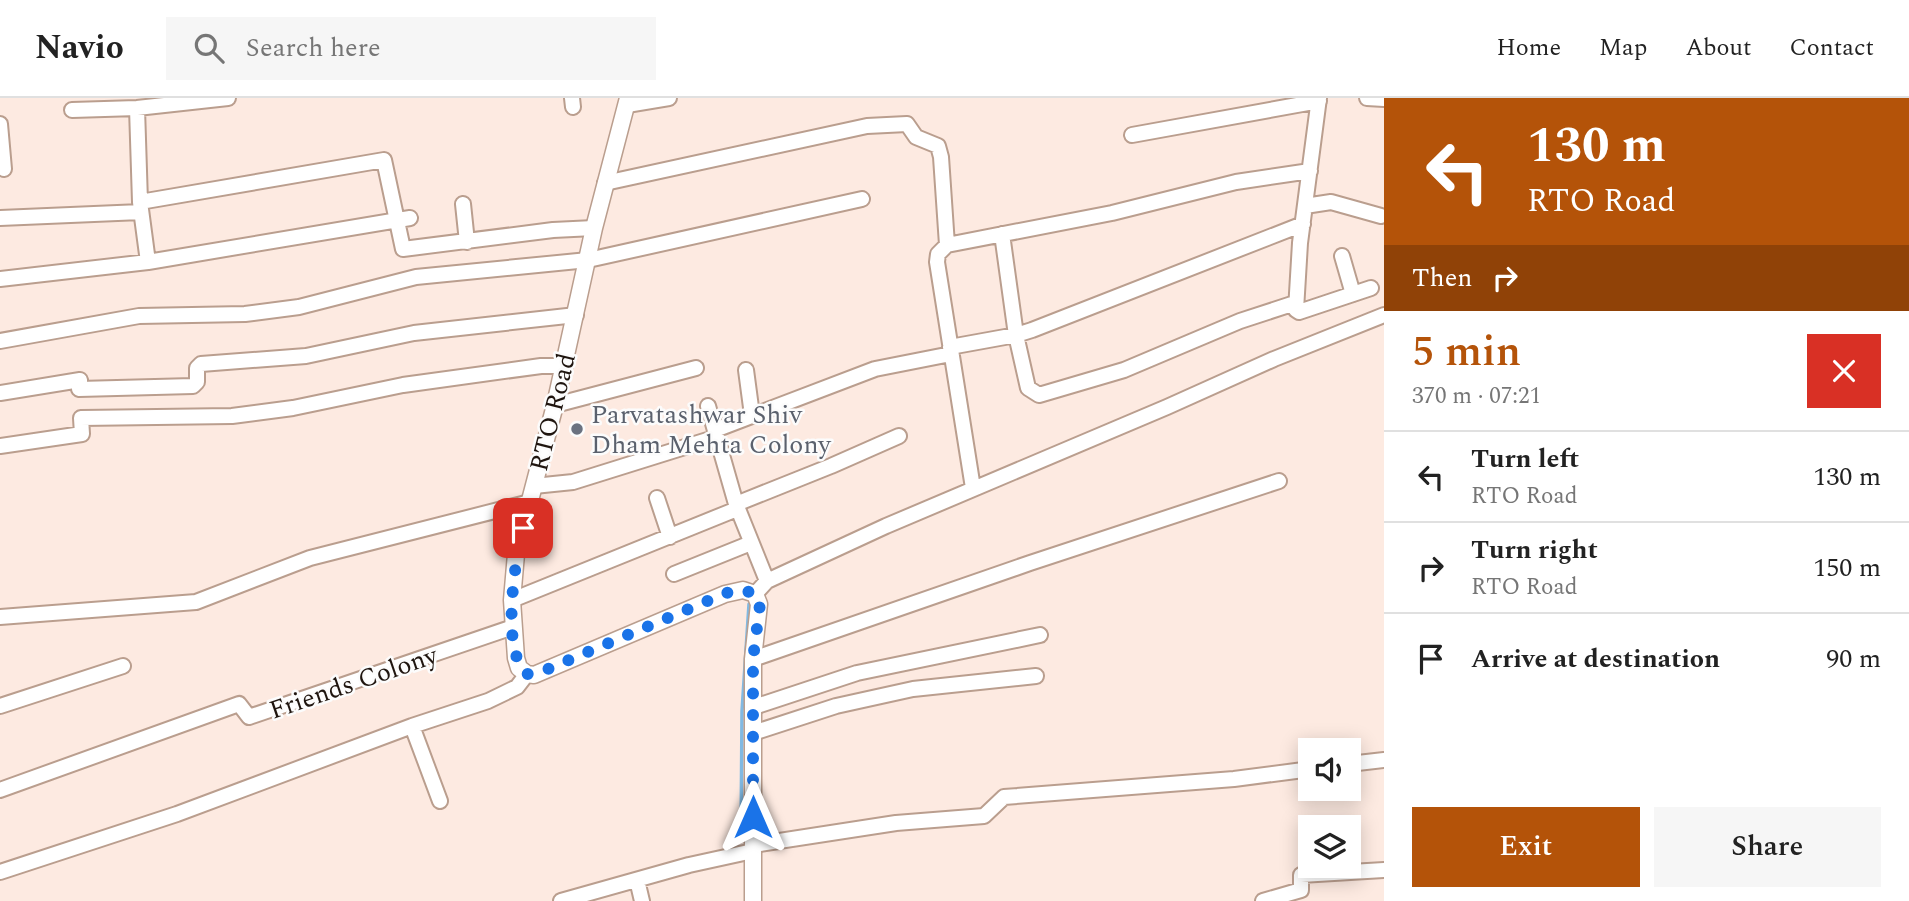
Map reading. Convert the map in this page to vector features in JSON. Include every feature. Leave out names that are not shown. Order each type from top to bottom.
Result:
[{"type":"street","points":[[72,110],[137,108],[228,98]]},
{"type":"street","points":[[627,102],[669,98]]},
{"type":"street","points":[[1367,98],[1384,99]]},
{"type":"street","points":[[1132,135],[1319,99],[1303,224],[1296,310],[1299,312],[1371,288]]},
{"type":"street","name":"RTO Road","points":[[527,674],[519,668],[516,658],[513,627],[512,600],[516,554],[565,366],[594,228],[627,102]]},
{"type":"street","points":[[137,108],[140,207],[148,262]]},
{"type":"street","points":[[0,124],[4,169]]},
{"type":"street","points":[[606,183],[867,125],[906,124],[916,137],[938,146],[947,245]]},
{"type":"street","points":[[0,218],[140,207],[384,160],[403,219],[402,249],[553,230],[594,228]]},
{"type":"street","points":[[973,488],[937,262],[938,254],[947,245],[1112,213],[1236,182],[1310,171]]},
{"type":"street","points":[[0,341],[139,316],[245,314],[299,307],[416,277],[588,260],[862,199]]},
{"type":"street","points":[[1305,206],[1331,202],[1381,216]]},
{"type":"street","points":[[463,204],[467,242]]},
{"type":"street","points":[[0,279],[148,262],[403,219]]},
{"type":"street","points":[[0,617],[197,601],[310,558],[573,482],[716,433],[752,415],[875,369],[1016,335],[1084,311],[1303,224]]},
{"type":"street","points":[[1002,234],[1016,335],[1028,388],[1039,395],[1125,370],[1240,321],[1295,303]]},
{"type":"street","points":[[1342,256],[1353,294]]},
{"type":"street","points":[[0,393],[80,380],[79,389],[193,386],[197,382],[197,368],[201,364],[306,356],[414,332],[576,315]]},
{"type":"street","points":[[755,594],[767,581],[973,488],[1274,359],[1384,315]]},
{"type":"street","points":[[0,446],[82,434],[81,418],[232,416],[293,408],[403,385],[541,366],[565,366]]},
{"type":"street","points":[[555,405],[696,368]]},
{"type":"street","points":[[746,370],[752,415]]},
{"type":"street","points":[[708,406],[736,507],[767,581]]},
{"type":"street","points":[[512,600],[670,537],[899,436]]},
{"type":"street","points":[[753,659],[1030,563],[1279,481]]},
{"type":"street","points":[[657,498],[670,537]]},
{"type":"street","points":[[674,574],[751,543]]},
{"type":"street","points":[[0,872],[177,814],[412,726],[488,701],[517,687],[527,674],[541,672],[726,593],[743,590],[755,594],[760,604],[753,659],[753,901]]},
{"type":"street","name":"Friends Colony","points":[[0,790],[239,704],[249,717],[513,627]]},
{"type":"street","points":[[754,707],[857,673],[1040,635]]},
{"type":"street","points":[[0,706],[123,666]]},
{"type":"street","points":[[753,733],[836,706],[913,689],[1036,676]]},
{"type":"street","points":[[412,726],[440,801]]},
{"type":"street","points":[[1361,763],[1384,760]]},
{"type":"street","points":[[568,900],[753,848],[897,823],[984,816],[1004,797],[1234,779],[1298,771]]},
{"type":"street","points":[[1263,901],[1301,890],[1301,875],[1384,870]]},
{"type":"street","points":[[637,880],[642,901]]},
{"type":"waterway","points":[[741,839],[742,711],[749,604]]},
{"type":"place","name":"Parvatashwar Shiv Dham Mehta Colony","points":[[577,429]]},
{"type":"route","points":[[523,528],[516,554],[512,600],[516,658],[519,668],[527,674],[534,675],[726,593],[743,590],[755,594],[760,604],[753,659],[753,817]]}]
